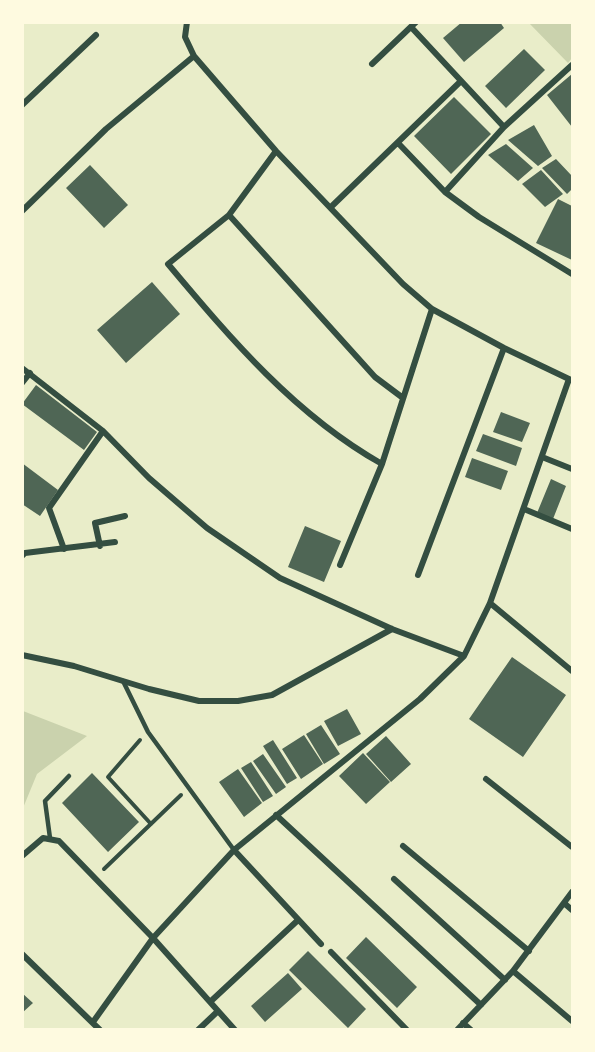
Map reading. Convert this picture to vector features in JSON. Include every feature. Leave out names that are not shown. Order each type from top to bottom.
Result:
[{"type":"street","points":[[93,1022],[153,938],[234,850],[420,699],[464,656],[490,603],[571,380],[504,348],[432,309],[404,284],[332,206],[276,151],[194,56],[185,37],[187,22]]},
{"type":"street","points":[[372,64],[413,25],[504,127]]},
{"type":"street","points":[[22,105],[96,35]]},
{"type":"street","points":[[22,211],[106,129],[194,56]]},
{"type":"street","points":[[445,192],[504,127],[573,65]]},
{"type":"street","points":[[332,206],[399,144],[461,81]]},
{"type":"street","points":[[399,144],[445,192],[479,217],[573,274]]},
{"type":"street","points":[[276,151],[229,215],[168,264],[220,325],[296,404],[348,445],[382,464]]},
{"type":"street","points":[[229,215],[375,377],[403,398]]},
{"type":"street","points":[[340,565],[382,464],[432,309]]},
{"type":"street","points":[[418,575],[504,348]]},
{"type":"street","points":[[22,368],[103,431],[149,478],[216,535],[280,578],[392,629],[464,656]]},
{"type":"street","points":[[22,383],[30,373]]},
{"type":"street","points":[[64,549],[49,508],[103,431]]},
{"type":"street","points":[[542,457],[573,469]]},
{"type":"street","points":[[524,508],[573,529]]},
{"type":"street","points":[[100,546],[95,523],[125,516]]},
{"type":"street","points":[[22,556],[25,553],[100,546],[115,542]]},
{"type":"street","points":[[490,603],[573,671]]},
{"type":"street","points":[[22,655],[74,666],[199,701],[256,699],[272,695],[392,629]]},
{"type":"street","points":[[486,778],[573,847]]},
{"type":"street","points":[[276,815],[481,1005]]},
{"type":"street","points":[[22,856],[37,842],[50,838],[59,841],[153,938],[235,1029]]},
{"type":"street","points":[[403,846],[529,951]]},
{"type":"street","points":[[234,850],[297,921],[321,944]]},
{"type":"street","points":[[394,879],[505,980]]},
{"type":"street","points":[[457,1029],[513,971],[573,892]]},
{"type":"street","points":[[564,903],[573,910]]},
{"type":"street","points":[[210,1002],[297,921]]},
{"type":"street","points":[[331,952],[407,1029]]},
{"type":"street","points":[[22,954],[100,1029]]},
{"type":"street","points":[[513,971],[573,1021]]},
{"type":"street","points":[[198,1029],[218,1011]]},
{"type":"street","points":[[463,1023],[471,1029]]},
{"type":"lane","points":[[123,681],[148,732],[234,850]]},
{"type":"lane","points":[[50,838],[45,801],[69,777]]},
{"type":"path","points":[[148,732],[108,777],[151,824]]},
{"type":"path","points":[[94,878],[189,787]]},
{"type":"green space","points":[[529,23],[572,23],[572,58],[568,63]]},
{"type":"green space","points":[[23,711],[87,736],[37,774],[23,808]]},
{"type":"building","points":[[462,22],[500,22],[504,28],[464,62],[443,38]]},
{"type":"building","points":[[524,49],[545,70],[506,108],[485,86]]},
{"type":"building","points":[[572,74],[572,127],[547,95]]},
{"type":"building","points":[[454,97],[491,134],[451,174],[414,136]]},
{"type":"building","points":[[534,125],[552,156],[538,166],[508,140]]},
{"type":"building","points":[[506,144],[533,168],[518,181],[488,155]]},
{"type":"building","points":[[556,159],[572,176],[572,189],[567,194],[542,168]]},
{"type":"building","points":[[90,165],[128,205],[104,228],[66,188]]},
{"type":"building","points":[[541,170],[563,194],[545,207],[522,184]]},
{"type":"building","points":[[558,199],[572,206],[572,260],[536,243]]},
{"type":"building","points":[[152,282],[180,314],[126,363],[97,330]]},
{"type":"building","points":[[36,385],[97,432],[84,450],[22,404]]},
{"type":"building","points":[[501,412],[530,423],[522,442],[493,432]]},
{"type":"building","points":[[483,434],[522,448],[516,466],[476,451]]},
{"type":"building","points":[[472,458],[508,471],[501,490],[465,477]]},
{"type":"building","points":[[22,463],[58,490],[40,516],[22,504]]},
{"type":"building","points":[[551,479],[566,486],[553,519],[537,513]]},
{"type":"building","points":[[305,526],[341,541],[324,582],[288,567]]},
{"type":"building","points":[[512,657],[566,695],[523,757],[469,719]]},
{"type":"building","points":[[347,709],[361,734],[338,746],[324,721]]},
{"type":"building","points":[[321,725],[340,754],[324,764],[306,734]]},
{"type":"building","points":[[304,735],[323,764],[301,779],[282,749]]},
{"type":"building","points":[[386,736],[411,764],[391,782],[366,754]]},
{"type":"building","points":[[273,740],[297,778],[287,784],[263,746]]},
{"type":"building","points":[[363,753],[390,782],[366,804],[339,776]]},
{"type":"building","points":[[263,754],[286,787],[276,794],[253,761]]},
{"type":"building","points":[[251,762],[273,796],[263,802],[241,768]]},
{"type":"building","points":[[238,769],[262,803],[244,817],[219,782]]},
{"type":"building","points":[[92,773],[139,822],[108,852],[62,803]]},
{"type":"building","points":[[366,937],[417,987],[397,1008],[346,958]]},
{"type":"building","points":[[308,951],[366,1009],[348,1028],[289,970]]},
{"type":"building","points":[[288,973],[302,989],[265,1022],[251,1006]]},
{"type":"building","points":[[22,993],[33,1003],[22,1013]]}]
